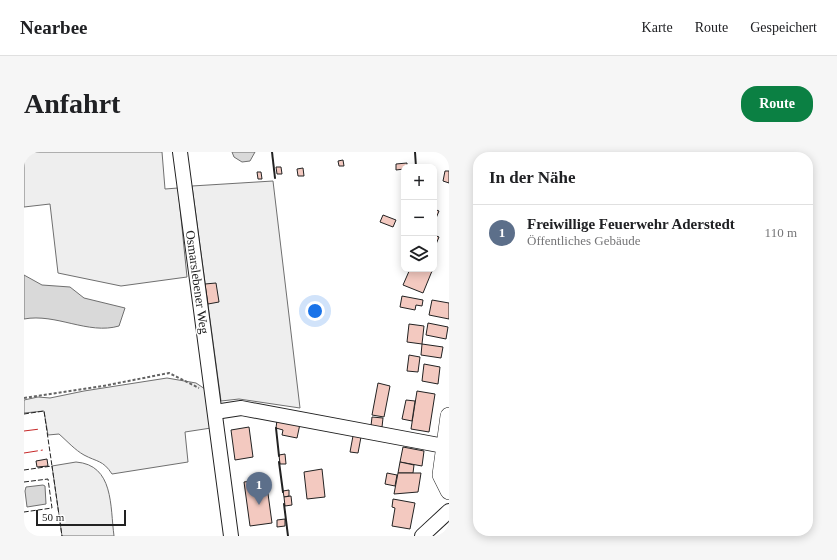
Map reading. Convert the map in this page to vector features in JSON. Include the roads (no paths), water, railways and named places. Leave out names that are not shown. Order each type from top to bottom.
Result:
[{"type":"main road","points":[[449,416],[441,475],[449,491]]},
{"type":"street","name":"Osmarslebener Weg","points":[[180,152],[231,536]]},
{"type":"street","points":[[215,412],[241,408],[444,446]]},
{"type":"street","points":[[422,536],[449,511]]},
{"type":"place","name":"Freiwillige Feuerwehr Aderstedt","points":[[259,505]]}]
